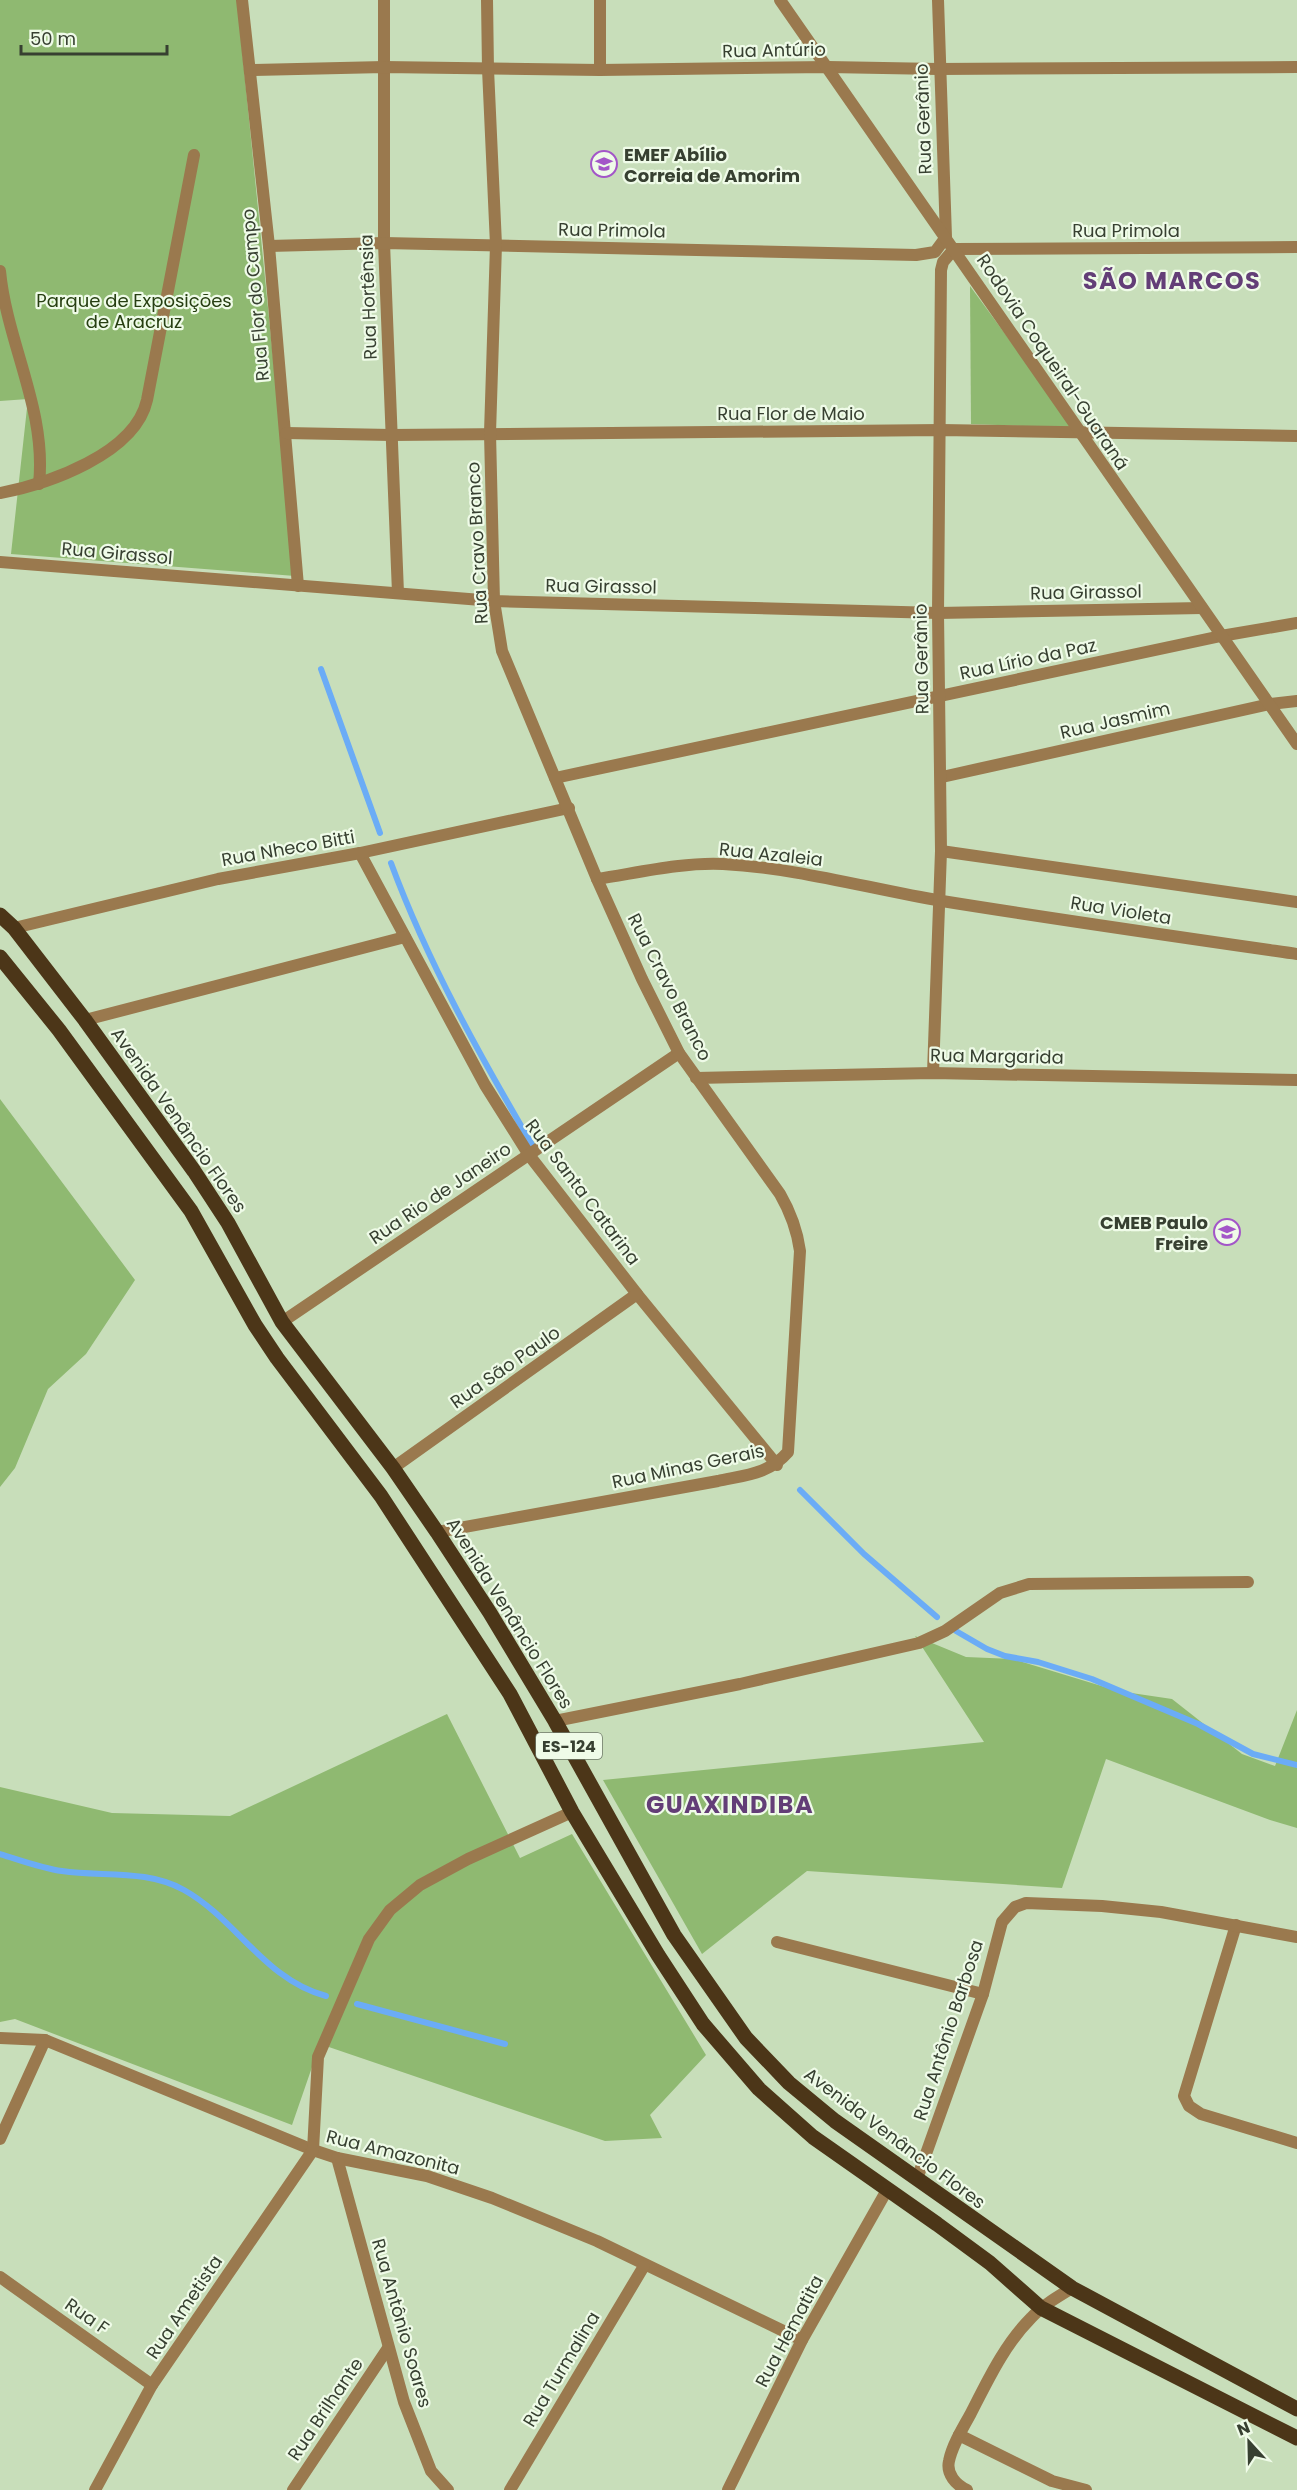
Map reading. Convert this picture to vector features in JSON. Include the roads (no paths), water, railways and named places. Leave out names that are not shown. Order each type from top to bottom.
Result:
[{"type":"main road","name":"Avenida Venâncio Flores","points":[[0,915],[14,928],[85,1020],[211,1195],[282,1322],[393,1468],[437,1532],[490,1613],[555,1721],[674,1935],[746,2038],[789,2083],[828,2115],[1072,2288],[1297,2409]]},
{"type":"main road","name":"ES-124","points":[[0,957],[59,1030],[191,1211],[266,1342],[381,1496],[510,1694],[572,1812],[664,1965],[703,2024],[721,2046],[759,2089],[813,2137],[990,2263],[1041,2308],[1297,2438]]},
{"type":"street","name":"Rua Flor do Campo","points":[[242,0],[269,246],[298,586]]},
{"type":"street","name":"Rua Hortênsia","points":[[384,0],[384,243],[398,593]]},
{"type":"street","name":"Rua Cravo Branco","points":[[488,0],[488,69],[496,245],[490,433],[494,601],[502,651],[597,879],[642,979],[679,1053],[780,1194]]},
{"type":"street","points":[[600,0],[600,70]]},
{"type":"street","name":"Rodovia Coqueiral-Guaraná","points":[[780,0],[1297,744]]},
{"type":"street","name":"Rua Gerânio","points":[[938,0],[946,237]]},
{"type":"street","name":"Rua Antúrio","points":[[250,70],[384,67],[600,70],[828,67],[939,69],[1297,67]]},
{"type":"street","points":[[0,493],[39,484],[98,458],[130,430],[145,411],[194,156]]},
{"type":"street","name":"Rua Primola","points":[[269,246],[384,243],[916,255],[935,252],[946,237]]},
{"type":"street","name":"Rua Primola","points":[[954,249],[1297,247]]},
{"type":"street","name":"Rua Gerânio","points":[[933,1073],[942,777],[938,613],[941,270],[943,262],[954,249]]},
{"type":"street","points":[[0,279],[39,433],[42,459],[39,484]]},
{"type":"street","name":"Rua Flor de Maio","points":[[286,433],[391,435],[941,430],[1297,436]]},
{"type":"street","name":"Rua Girassol","points":[[0,562],[494,601],[938,613],[1202,608]]},
{"type":"street","name":"Rua Lírio da Paz","points":[[555,778],[1221,636],[1297,623]]},
{"type":"street","name":"Rua Jasmim","points":[[942,777],[1270,704],[1297,701]]},
{"type":"street","name":"Rua Nheco Bitti","points":[[14,928],[218,879],[360,853],[569,808]]},
{"type":"street","name":"Rua Violeta","points":[[941,851],[1297,902]]},
{"type":"street","name":"Rua Santa Catarina","points":[[360,853],[485,1085],[529,1155],[777,1465]]},
{"type":"street","name":"Rua Azaleia","points":[[597,879],[722,864],[827,878],[940,901]]},
{"type":"street","name":"Rua Violeta","points":[[940,901],[1297,954]]},
{"type":"street","points":[[85,1020],[405,937]]},
{"type":"street","name":"Rua Rio de Janeiro","points":[[282,1322],[679,1053]]},
{"type":"street","name":"Rua Margarida","points":[[696,1078],[933,1073],[1297,1080]]},
{"type":"street","name":"Rua Minas Gerais","points":[[437,1532],[718,1481],[761,1472],[777,1465],[789,1452],[800,1251],[792,1214],[780,1194]]},
{"type":"street","name":"Rua São Paulo","points":[[393,1468],[638,1294]]},
{"type":"street","points":[[555,1721],[740,1684],[911,1645],[945,1631],[1000,1593],[1029,1584],[1248,1582]]},
{"type":"street","points":[[312,2150],[318,2057],[364,1948],[390,1910],[420,1885],[468,1859],[572,1812]]},
{"type":"street","name":"Rua Antônio Barbosa","points":[[917,2179],[982,1994],[1002,1922],[1015,1907],[1026,1903],[1102,1905],[1236,1925]]},
{"type":"street","points":[[1297,1937],[1236,1925],[1184,2096],[1189,2106],[1201,2114],[1297,2143]]},
{"type":"street","points":[[777,1942],[982,1994]]},
{"type":"street","name":"Rua Amazonita","points":[[0,2038],[45,2040],[312,2150],[337,2158],[427,2176],[492,2198],[597,2241],[644,2266],[802,2340]]},
{"type":"street","points":[[0,2139],[45,2040]]},
{"type":"street","name":"Rua Ametista","points":[[95,2490],[152,2385],[312,2150]]},
{"type":"street","name":"Rua Antônio Soares","points":[[337,2158],[388,2348],[423,2456],[431,2471],[448,2490]]},
{"type":"street","name":"Rua Hematita","points":[[728,2490],[802,2340],[887,2190]]},
{"type":"street","name":"Rua Turmalina","points":[[510,2490],[644,2266]]},
{"type":"street","name":"Rua F","points":[[0,2277],[152,2385]]},
{"type":"street","points":[[967,2490],[949,2473],[948,2462],[959,2435],[993,2371],[1017,2335],[1041,2308],[1072,2288]]},
{"type":"street","name":"Rua Brilhante","points":[[293,2490],[388,2348]]},
{"type":"street","points":[[959,2435],[1052,2481],[1086,2490]]},
{"type":"waterway","points":[[321,669],[380,833]]},
{"type":"waterway","points":[[391,863],[438,973],[494,1079],[534,1148]]},
{"type":"waterway","points":[[800,1490],[864,1554],[937,1617]]},
{"type":"waterway","points":[[956,1631],[987,1649],[1005,1656],[1038,1662],[1092,1679],[1198,1724],[1253,1754],[1297,1765]]},
{"type":"waterway","points":[[0,1854],[54,1870],[140,1876],[170,1883],[203,1902],[285,1977],[326,1996]]},
{"type":"waterway","points":[[357,2004],[505,2044]]},
{"type":"place","name":"EMEF Abílio Correia de Amorim","points":[[604,164]]},
{"type":"place","name":"CMEB Paulo Freire","points":[[1227,1232]]},
{"type":"district","name":"SÃO MARCOS","points":[[1172,280]]},
{"type":"district","name":"GUAXINDIBA","points":[[730,1804]]},
{"type":"park label","name":"Parque de Exposições de Aracruz","points":[[134,310]]}]
